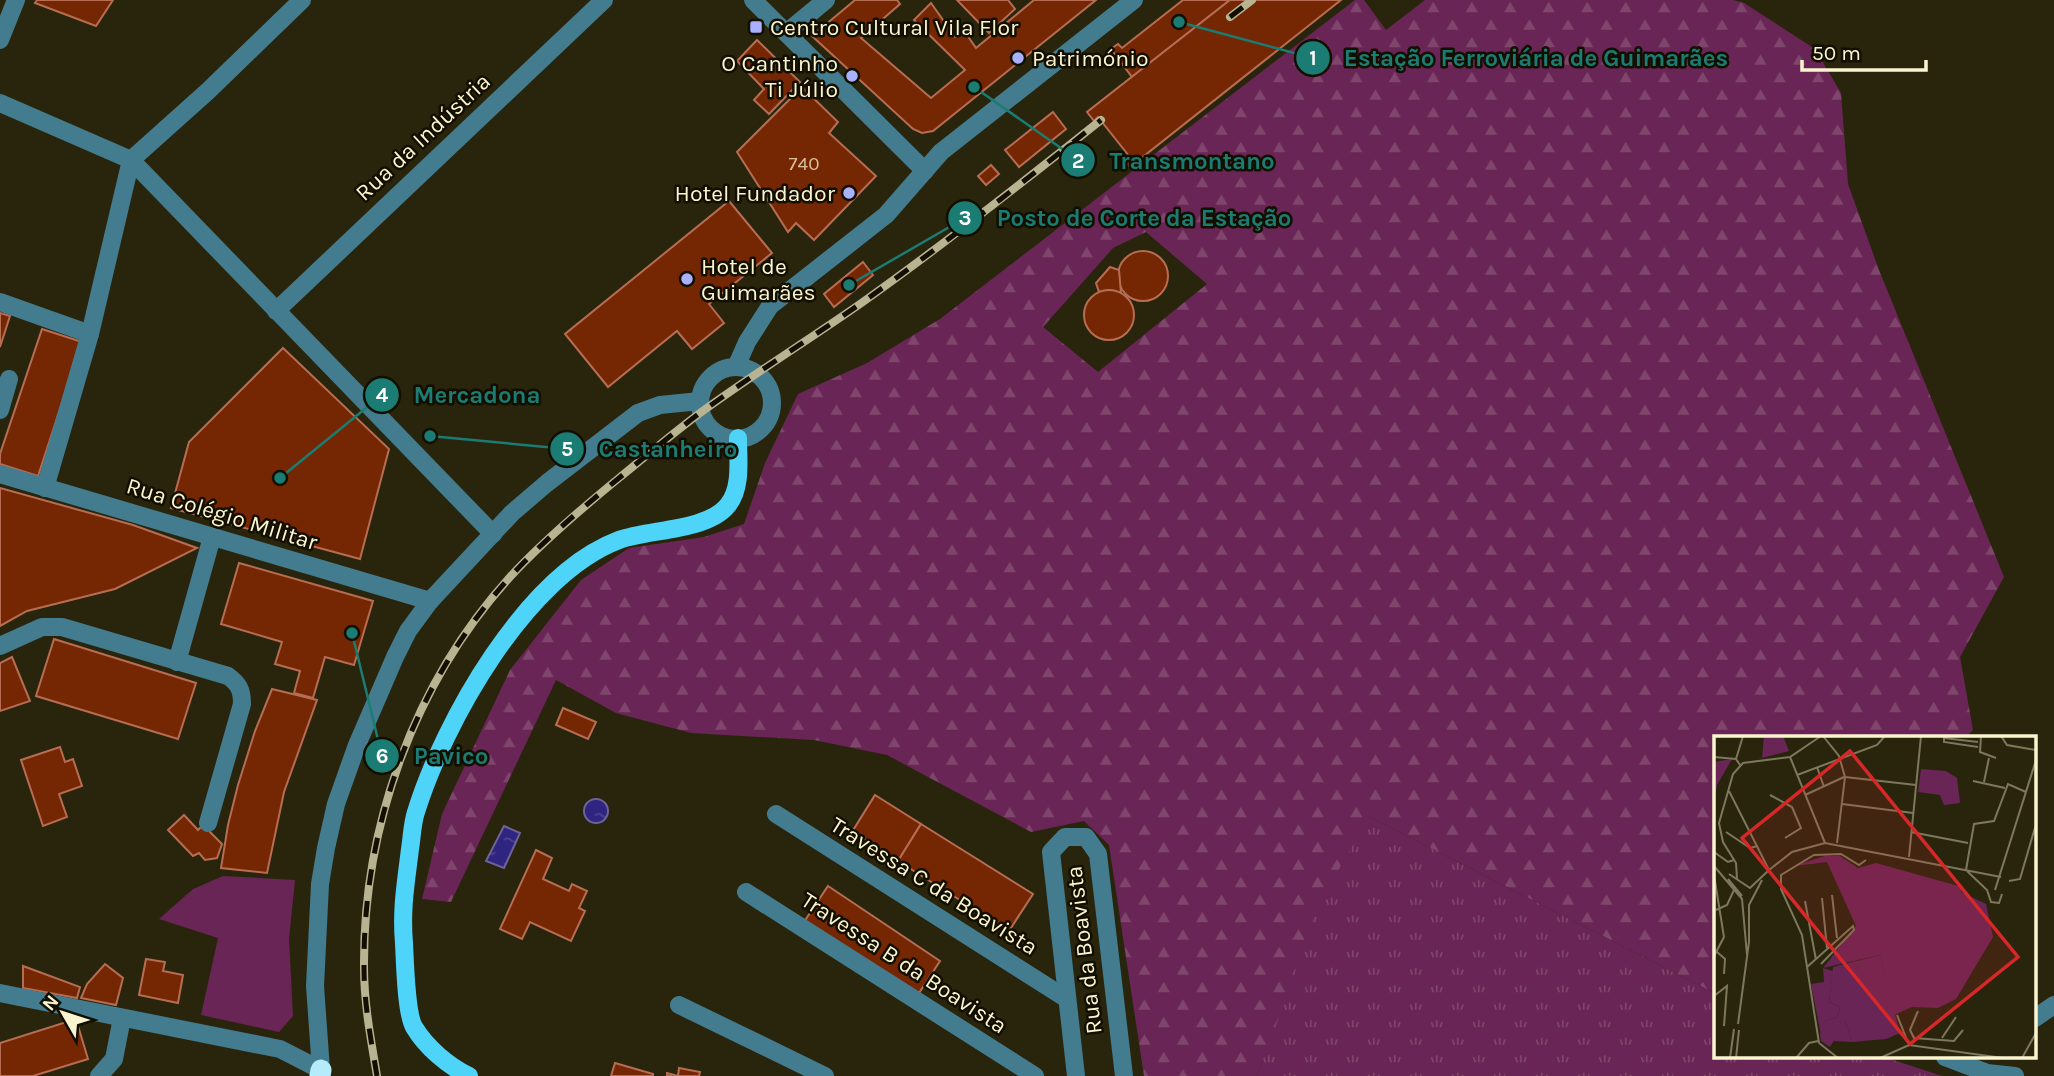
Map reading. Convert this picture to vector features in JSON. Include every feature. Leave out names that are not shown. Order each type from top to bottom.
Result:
[{"type":"main road","points":[[469,1076],[456,1069],[430,1046],[413,1025],[402,912],[415,814],[452,724],[503,640],[546,589],[575,563],[619,540],[708,520],[728,506],[737,487],[738,438]]},
{"type":"street","points":[[0,40],[16,0]]},
{"type":"street","points":[[45,488],[90,334],[131,160],[208,91],[302,0]]},
{"type":"street","name":"Rua da Indústria","points":[[276,310],[604,0]]},
{"type":"street","points":[[753,0],[925,170]]},
{"type":"street","points":[[786,33],[826,0]]},
{"type":"street","points":[[736,367],[747,342],[769,306],[886,215],[942,152],[991,110],[1134,0]]},
{"type":"street","points":[[0,103],[131,160],[493,534]]},
{"type":"street","points":[[0,302],[90,334]]},
{"type":"street","points":[[736,367],[761,377],[768,387],[771,401],[767,419],[758,431],[738,438],[725,437],[714,431],[705,421],[700,401],[703,388],[712,376],[726,368],[736,367]]},
{"type":"street","points":[[0,410],[9,379]]},
{"type":"street","points":[[322,1075],[315,986],[320,884],[326,848],[336,804],[367,722],[408,631],[429,601],[512,513],[547,483],[638,413],[660,405],[700,401]]},
{"type":"street","name":"Rua Colégio Militar","points":[[0,474],[429,601]]},
{"type":"street","points":[[177,662],[212,537]]},
{"type":"street","points":[[0,646],[42,627],[53,626],[228,676],[238,684],[242,704],[208,823]]},
{"type":"street","name":"Travessa C da Boavista","points":[[776,814],[1067,999]]},
{"type":"street","name":"Rua da Boavista","points":[[1076,1076],[1051,852],[1065,837],[1086,837],[1098,854],[1124,1076]]},
{"type":"street","name":"Travessa B da Boavista","points":[[746,892],[1035,1076]]},
{"type":"street","points":[[0,993],[280,1049],[322,1075]]},
{"type":"street","points":[[2036,1017],[2054,1004]]},
{"type":"street","points":[[679,1005],[825,1076]]},
{"type":"street","points":[[99,1076],[114,1059],[122,1018]]},
{"type":"street","points":[[1948,1058],[1987,1073],[2015,1076]]},
{"type":"green space","points":[[1355,0],[1364,0],[1386,30],[1425,0],[1733,0],[1744,3],[1815,49],[1841,93],[1848,184],[1879,270],[2004,577],[1960,657],[1973,730],[1967,736],[1714,736],[1714,993],[1370,817],[1256,1076],[1144,1076],[1109,845],[1084,821],[1031,832],[887,755],[814,740],[691,733],[616,713],[556,680],[451,902],[422,899],[442,814],[510,670],[581,580],[629,548],[704,537],[744,524],[765,463],[798,394],[867,363],[940,319]],"holes":[[[1146,232],[1207,284],[1098,372],[1043,327],[1113,248]]]},
{"type":"green space","points":[[1370,817],[1714,993],[1714,1058],[1887,1058],[1942,1076],[1256,1076],[1313,919]]},
{"type":"green space","points":[[223,876],[295,880],[289,939],[293,1016],[279,1032],[201,1015],[218,938],[159,919],[193,889]]},
{"type":"water","points":[[596,799],[604,803],[608,811],[604,819],[596,823],[588,819],[584,811],[588,803]]},
{"type":"water","points":[[504,826],[520,833],[504,868],[486,861]]},
{"type":"building","points":[[37,0],[113,0],[96,26],[35,3]]},
{"type":"building","points":[[855,0],[897,0],[900,4],[861,38],[931,98],[965,70],[914,20],[931,3],[955,37],[965,32],[976,48],[1034,0],[1096,0],[933,131],[922,133],[913,129],[812,36]]},
{"type":"building","points":[[957,0],[1008,0],[1015,9],[989,33]]},
{"type":"building","points":[[1183,0],[1230,0],[1132,77],[1111,49],[1118,44],[1122,48]]},
{"type":"building","points":[[1230,0],[1341,0],[1130,167],[1124,160],[1129,156],[1098,117],[1094,121],[1087,112]]},
{"type":"building","points":[[757,40],[800,82],[769,114],[754,100],[764,89],[737,61]]},
{"type":"building","name":"Hotel Fundador","points":[[802,87],[838,122],[829,133],[876,176],[814,240],[796,223],[788,232],[737,152]]},
{"type":"building","points":[[1053,112],[1066,129],[1019,167],[1005,150]]},
{"type":"building","points":[[991,165],[999,174],[986,185],[978,176]]},
{"type":"building","name":"Hotel de Guimarães","points":[[729,201],[772,253],[709,304],[724,323],[692,349],[677,331],[608,387],[565,334]]},
{"type":"building","points":[[1133,252],[1153,252],[1167,266],[1167,286],[1153,300],[1133,300],[1119,286],[1119,266]]},
{"type":"building","points":[[863,262],[873,275],[834,307],[824,294]]},
{"type":"building","points":[[1110,267],[1119,270],[1121,293],[1110,290],[1099,292],[1096,283]]},
{"type":"building","points":[[1099,291],[1119,291],[1133,305],[1133,325],[1119,339],[1099,339],[1085,325],[1085,305]]},
{"type":"building","points":[[0,313],[10,316],[0,347]]},
{"type":"building","points":[[42,329],[82,342],[38,476],[0,464],[0,454]]},
{"type":"building","points":[[283,348],[389,449],[360,559],[171,508],[189,442]]},
{"type":"building","points":[[0,488],[133,525],[197,548],[115,589],[27,611],[0,626]]},
{"type":"building","points":[[239,563],[373,601],[354,665],[325,657],[313,698],[294,693],[300,671],[275,664],[282,642],[221,624]]},
{"type":"building","points":[[54,639],[196,683],[178,739],[36,696]]},
{"type":"building","points":[[12,657],[30,701],[0,711],[0,663]]},
{"type":"building","points":[[272,689],[317,700],[284,792],[267,873],[221,868],[238,785]]},
{"type":"building","points":[[563,708],[596,722],[588,739],[556,725]]},
{"type":"building","points":[[60,747],[65,762],[73,759],[82,786],[59,794],[67,817],[43,826],[21,760]]},
{"type":"building","points":[[875,795],[921,824],[898,861],[852,832]]},
{"type":"building","points":[[184,815],[198,830],[203,825],[222,844],[217,858],[205,860],[199,853],[193,856],[168,830]]},
{"type":"building","points":[[921,824],[1033,894],[1009,931],[898,861]]},
{"type":"building","points":[[536,850],[552,858],[543,879],[569,891],[572,884],[587,891],[579,908],[585,911],[571,941],[530,922],[522,939],[500,929]]},
{"type":"building","points":[[828,886],[940,961],[917,996],[804,922]]},
{"type":"building","points":[[146,959],[165,962],[163,971],[183,975],[178,1003],[139,995]]},
{"type":"building","points":[[105,964],[123,978],[116,1005],[81,998],[87,984]]},
{"type":"building","points":[[23,966],[80,987],[77,998],[23,988]]},
{"type":"building","points":[[76,1019],[88,1059],[33,1076],[0,1076],[0,1043]]},
{"type":"building","points":[[615,1063],[653,1074],[653,1076],[611,1076]]},
{"type":"building","points":[[679,1068],[700,1072],[699,1076],[678,1076]]},
{"type":"railway","points":[[1230,17],[1252,0]]},
{"type":"railway","points":[[377,1076],[364,967],[366,914],[373,861],[384,810],[421,710],[476,618],[510,577],[549,538],[669,437],[891,282],[1101,120]]},
{"type":"place","name":"Estação Ferroviária de Guimarães","points":[[1179,22]]},
{"type":"place","name":"Centro Cultural Vila Flor","points":[[756,27]]},
{"type":"place","name":"Património","points":[[1018,58]]},
{"type":"place","name":"O Cantinho Ti Júlio","points":[[852,76]]},
{"type":"place","name":"Transmontano","points":[[974,87]]},
{"type":"place","name":"Hotel Fundador","points":[[849,193]]},
{"type":"place","name":"Hotel de Guimarães","points":[[687,279]]},
{"type":"place","name":"Posto de Corte da Estação","points":[[849,285]]},
{"type":"place","name":"Castanheiro","points":[[430,436]]},
{"type":"place","name":"Mercadona","points":[[280,478]]},
{"type":"place","name":"Pavico","points":[[352,633]]}]
